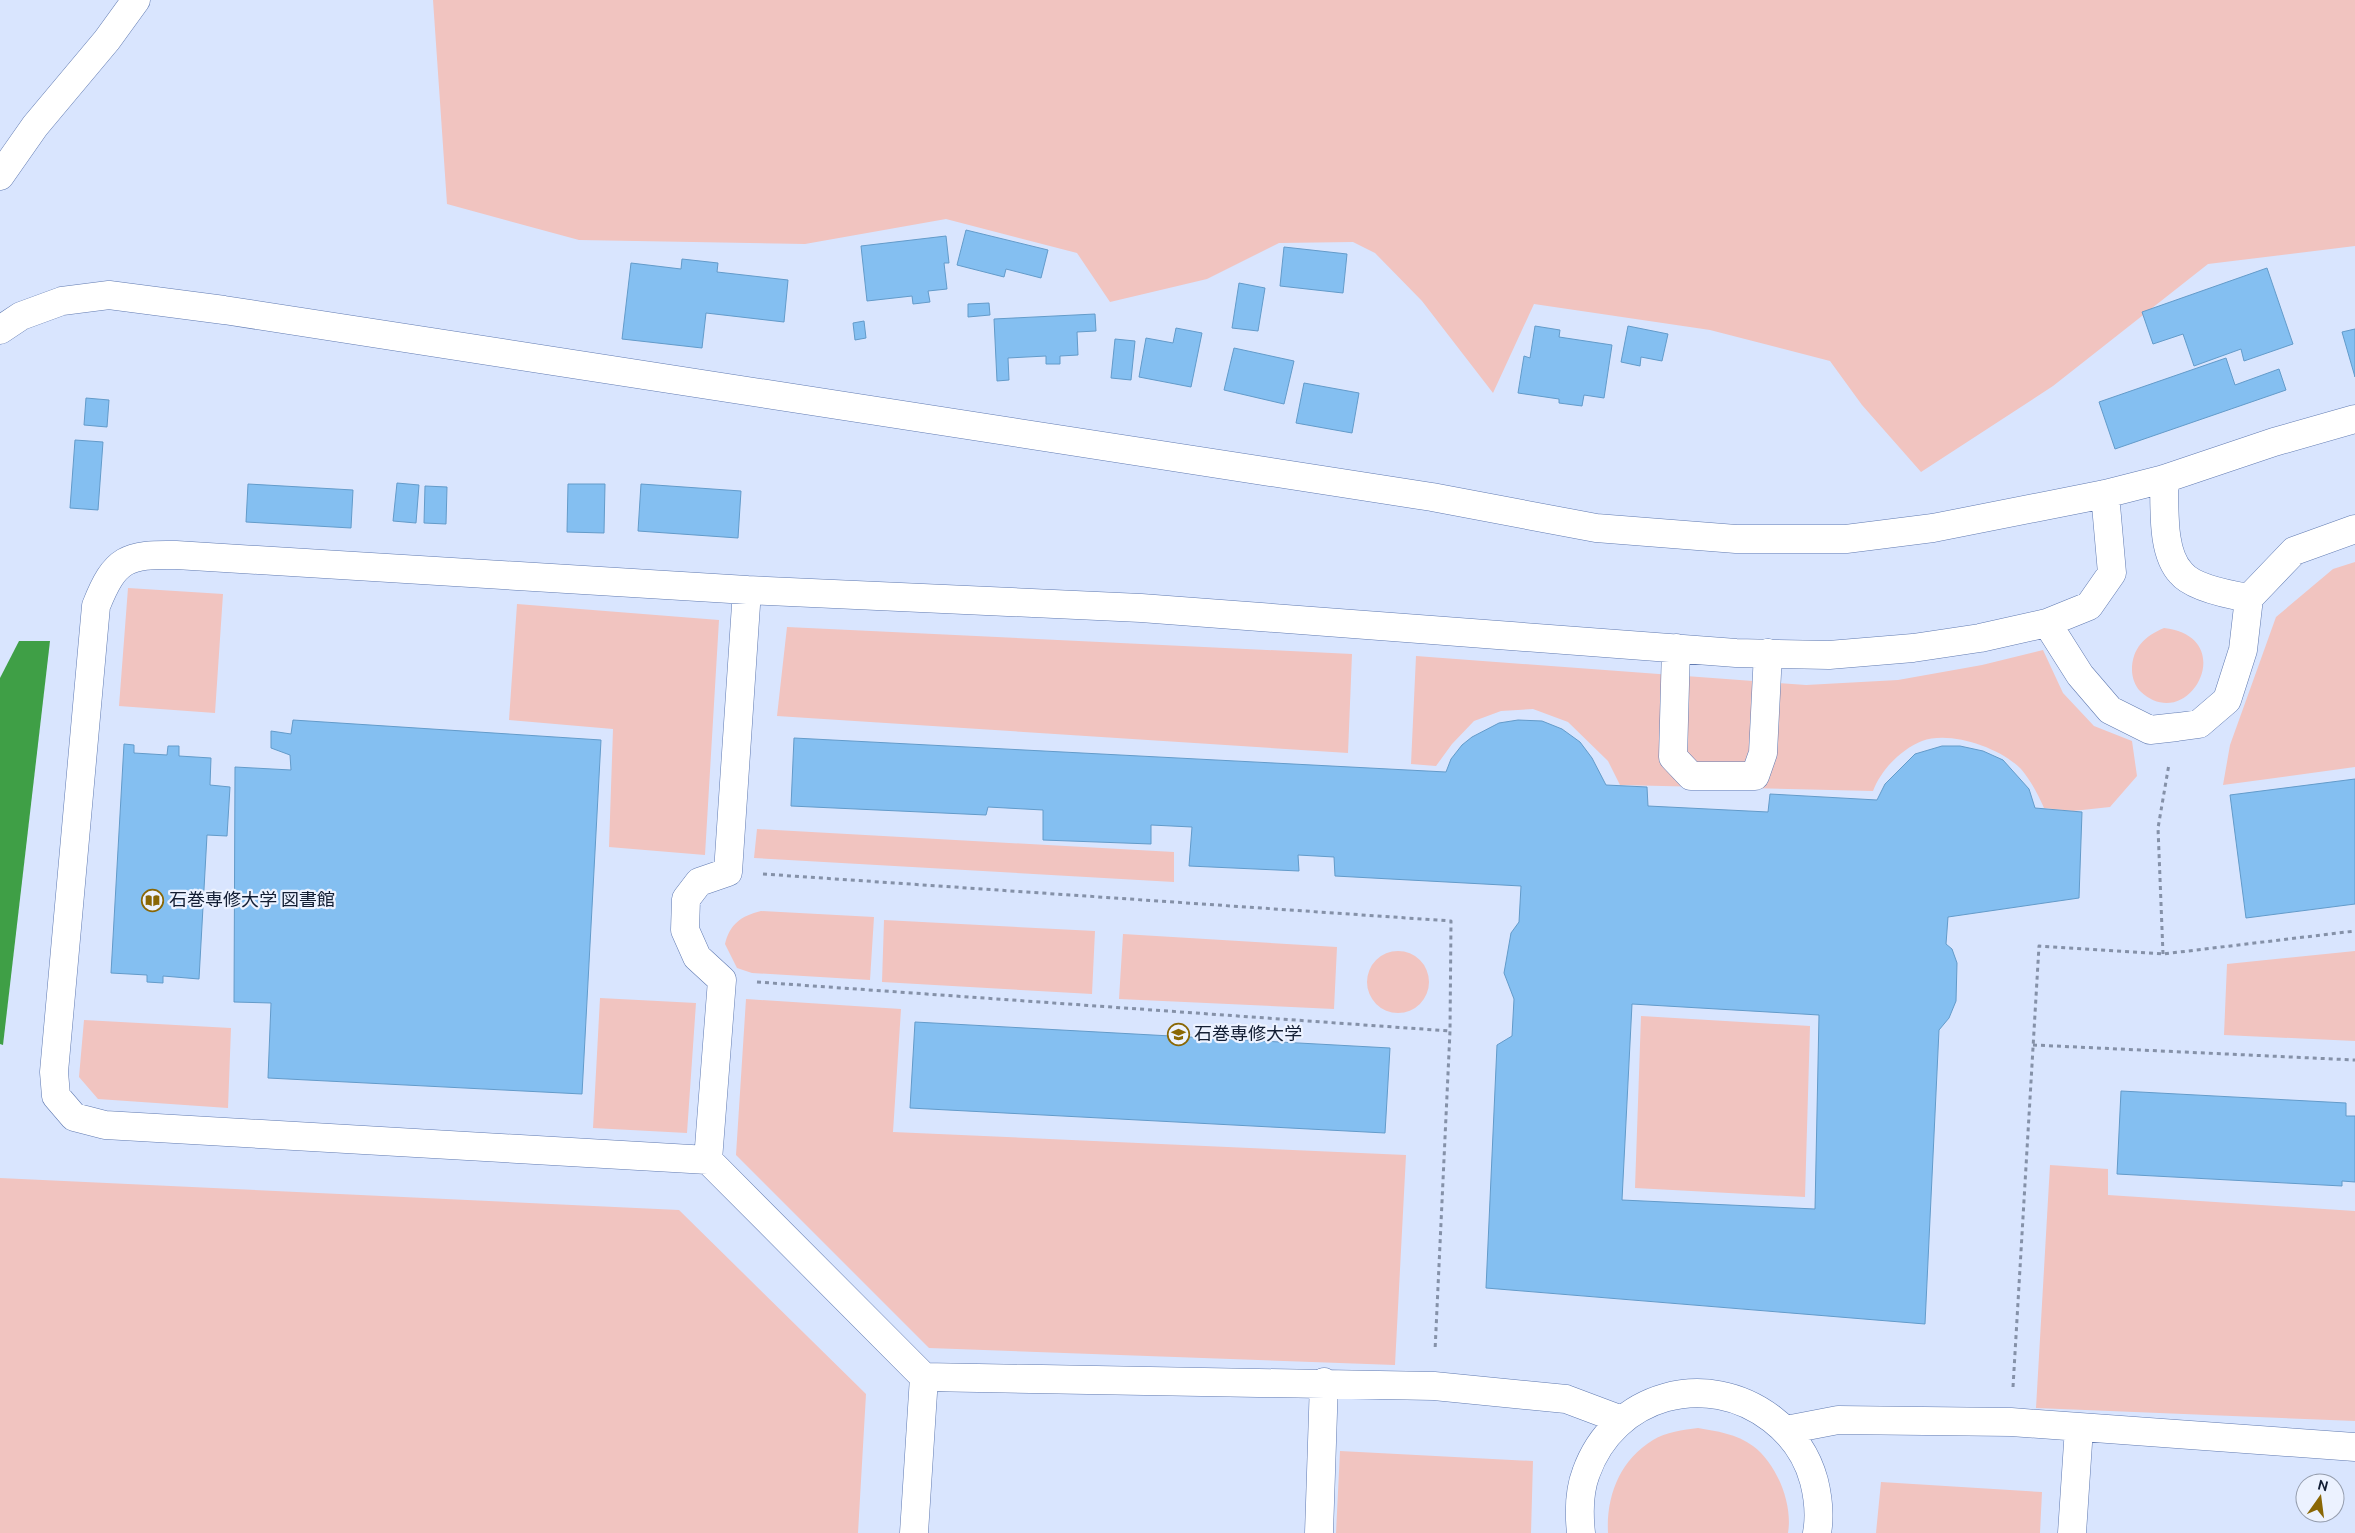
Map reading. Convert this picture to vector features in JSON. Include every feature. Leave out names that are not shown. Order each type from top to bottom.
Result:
[{"type":"street","points":[[0,176],[35,126],[107,40],[136,0]]},
{"type":"street","points":[[0,330],[21,316],[62,301],[109,295],[254,315],[1432,497],[1596,528],[1736,540],[1856,537],[1933,528],[2104,494],[2164,479],[2274,442],[2355,419]]},
{"type":"street","points":[[2164,479],[2167,547],[2181,574],[2212,591],[2249,598]]},
{"type":"street","points":[[1622,1420],[1566,1399],[1434,1386],[1324,1382],[924,1377],[708,1160],[105,1125],[74,1118],[56,1096],[54,1072],[96,606],[106,580],[124,561],[143,554],[747,590],[1141,608],[1676,648],[1829,654],[1913,648],[1980,638],[2048,623],[2089,606],[2112,573],[2104,494]]},
{"type":"street","points":[[2048,623],[2080,675],[2110,710],[2150,730],[2199,724],[2227,700],[2243,650],[2249,598],[2294,551],[2355,529]]},
{"type":"street","points":[[708,1160],[722,980],[698,957],[685,930],[686,899],[699,882],[728,872],[747,590]]},
{"type":"street","points":[[1676,648],[1673,757],[1691,776],[1755,776],[1763,752],[1768,653]]},
{"type":"street","points":[[914,1533],[924,1377]]},
{"type":"street","points":[[1319,1533],[1324,1382]]},
{"type":"street","points":[[1581,1533],[1579,1514],[1585,1474],[1602,1441],[1622,1420],[1644,1406],[1668,1397],[1689,1393],[1710,1393],[1734,1398],[1756,1407],[1786,1430],[1800,1448],[1810,1468],[1818,1498],[1817,1533]]},
{"type":"street","points":[[1786,1430],[1838,1420],[2011,1422],[2355,1447]]},
{"type":"street","points":[[2072,1533],[2079,1428]]},
{"type":"path","points":[[2163,954],[2158,828],[2176,727]]},
{"type":"path","points":[[728,872],[1451,921],[1450,1031],[1434,1386]]},
{"type":"path","points":[[2011,1422],[2039,946],[2163,954],[2355,931]]},
{"type":"path","points":[[722,980],[1450,1031]]},
{"type":"path","points":[[2033,1045],[2355,1060]]},
{"type":"shaded area","points":[[433,0],[2355,0],[2355,246],[2208,264],[2053,386],[1921,472],[1862,405],[1830,361],[1710,330],[1534,304],[1493,393],[1422,301],[1375,253],[1353,242],[1279,243],[1207,279],[1110,302],[1077,253],[946,219],[805,244],[579,240],[447,204]]},
{"type":"shaded area","points":[[2355,562],[2355,767],[2223,785],[2230,745],[2276,617],[2333,569]]},
{"type":"shaded area","points":[[128,588],[223,594],[215,713],[119,706]]},
{"type":"shaded area","points":[[517,604],[719,620],[705,855],[609,847],[613,729],[509,720]]},
{"type":"shaded area","points":[[787,627],[1352,654],[1348,753],[777,716]]},
{"type":"shaded area","points":[[2164,628],[2187,635],[2200,648],[2203,664],[2199,680],[2189,694],[2175,702],[2158,702],[2140,691],[2135,684],[2132,670],[2134,655],[2137,649],[2151,635]]},
{"type":"shaded area","points":[[19,641],[50,641],[3,1045],[0,1044],[0,678]]},
{"type":"shaded area","points":[[2043,650],[2063,693],[2094,726],[2132,741],[2137,776],[2110,807],[2073,811],[2044,808],[2028,778],[2012,761],[1975,743],[1946,738],[1933,738],[1922,741],[1899,755],[1886,768],[1873,791],[1620,785],[1608,761],[1568,722],[1533,709],[1501,711],[1474,721],[1452,744],[1436,766],[1411,764],[1416,656],[1806,685],[1898,680],[1982,665]]},
{"type":"shaded area","points":[[757,829],[1174,852],[1174,882],[754,858]]},
{"type":"shaded area","points":[[761,911],[874,917],[870,980],[752,973],[737,968],[725,944],[727,937],[733,926],[742,918]]},
{"type":"shaded area","points":[[884,920],[1095,931],[1092,994],[882,982]]},
{"type":"shaded area","points":[[1123,934],[1337,947],[1334,1009],[1119,999]]},
{"type":"shaded area","points":[[1398,951],[1410,954],[1420,960],[1426,970],[1429,982],[1426,994],[1420,1004],[1410,1010],[1398,1013],[1386,1010],[1376,1004],[1370,994],[1367,982],[1370,970],[1376,960],[1386,954]]},
{"type":"shaded area","points":[[2355,951],[2355,1041],[2224,1035],[2227,964]]},
{"type":"shaded area","points":[[600,998],[696,1003],[687,1133],[593,1128]]},
{"type":"shaded area","points":[[746,999],[901,1009],[893,1132],[1406,1155],[1395,1365],[929,1348],[736,1155]]},
{"type":"shaded area","points":[[1641,1016],[1810,1026],[1805,1197],[1635,1188]]},
{"type":"shaded area","points":[[84,1020],[231,1028],[228,1108],[98,1099],[79,1077]]},
{"type":"shaded area","points":[[2050,1165],[2108,1169],[2108,1195],[2355,1211],[2355,1421],[2036,1408]]},
{"type":"shaded area","points":[[0,1178],[679,1210],[866,1394],[858,1533],[0,1533]]},
{"type":"shaded area","points":[[1698,1428],[1712,1430],[1740,1439],[1753,1446],[1762,1454],[1776,1474],[1785,1497],[1789,1522],[1788,1533],[1608,1533],[1610,1506],[1617,1480],[1632,1458],[1658,1437]]},
{"type":"shaded area","points":[[1340,1451],[1533,1461],[1531,1533],[1336,1533]]},
{"type":"shaded area","points":[[1881,1482],[2042,1492],[2040,1533],[1876,1533]]},
{"type":"building","points":[[966,230],[1048,250],[1041,278],[1006,269],[1004,277],[957,265]]},
{"type":"building","points":[[946,236],[949,263],[944,263],[947,289],[928,291],[930,302],[913,304],[912,296],[867,301],[861,246]]},
{"type":"building","points":[[1284,247],[1347,254],[1343,293],[1280,286]]},
{"type":"building","points":[[682,259],[718,263],[717,272],[788,280],[784,322],[706,313],[702,348],[622,339],[631,263],[681,269]]},
{"type":"building","points":[[2267,268],[2293,344],[2244,361],[2241,349],[2194,366],[2183,334],[2153,344],[2142,312]]},
{"type":"building","points":[[1239,283],[1265,288],[1258,331],[1232,328]]},
{"type":"building","points":[[989,303],[990,315],[968,317],[968,304]]},
{"type":"building","points":[[1095,314],[1096,331],[1077,332],[1078,355],[1060,356],[1060,364],[1046,364],[1046,356],[1008,358],[1009,380],[997,381],[994,319]]},
{"type":"building","points":[[864,321],[866,338],[855,340],[853,323]]},
{"type":"building","points":[[1535,326],[1560,330],[1559,337],[1612,345],[1604,398],[1584,395],[1582,406],[1559,403],[1559,399],[1518,393],[1524,356],[1530,358]]},
{"type":"building","points":[[1628,326],[1668,334],[1662,361],[1641,357],[1640,366],[1621,362]]},
{"type":"building","points":[[1176,328],[1202,333],[1191,387],[1139,377],[1146,338],[1173,343]]},
{"type":"building","points":[[2355,329],[2355,377],[2342,332]]},
{"type":"building","points":[[1115,339],[1135,341],[1131,380],[1111,378]]},
{"type":"building","points":[[1234,348],[1294,361],[1284,404],[1224,390]]},
{"type":"building","points":[[2226,358],[2235,385],[2279,369],[2286,390],[2115,449],[2099,402]]},
{"type":"building","points":[[1304,383],[1359,393],[1352,433],[1296,423]]},
{"type":"building","points":[[86,398],[109,400],[107,427],[84,425]]},
{"type":"building","points":[[75,440],[103,442],[98,510],[70,508]]},
{"type":"building","points":[[397,483],[419,485],[416,523],[393,521]]},
{"type":"building","points":[[248,484],[353,490],[351,528],[246,522]]},
{"type":"building","points":[[568,484],[605,484],[604,533],[567,532]]},
{"type":"building","points":[[641,484],[741,491],[738,538],[638,531]]},
{"type":"building","points":[[425,486],[447,487],[446,524],[424,523]]},
{"type":"building","points":[[293,720],[601,740],[582,1094],[268,1078],[271,1003],[234,1002],[235,767],[291,770],[290,755],[271,748],[271,731],[291,734]]},
{"type":"building","points":[[1518,720],[1542,721],[1562,729],[1580,742],[1592,758],[1606,785],[1647,787],[1648,806],[1768,812],[1770,794],[1877,800],[1885,784],[1915,754],[1942,746],[1960,746],[1983,751],[2003,760],[2029,789],[2035,808],[2082,812],[2079,898],[1948,917],[1946,944],[1952,949],[1957,963],[1956,1001],[1949,1018],[1939,1030],[1925,1324],[1486,1288],[1497,1045],[1512,1036],[1514,999],[1504,973],[1511,933],[1519,922],[1521,886],[1335,876],[1334,857],[1298,855],[1299,871],[1189,866],[1192,827],[1151,825],[1151,844],[1043,840],[1043,810],[988,807],[986,815],[791,806],[794,738],[1446,772],[1451,759],[1462,745],[1472,737],[1499,723]],"holes":[[[1632,1004],[1819,1015],[1815,1209],[1622,1200]]]},
{"type":"building","points":[[124,744],[134,745],[134,753],[167,755],[168,746],[179,746],[179,756],[211,758],[210,785],[230,787],[227,836],[207,835],[199,979],[163,976],[163,983],[147,982],[147,975],[111,973]]},
{"type":"building","points":[[2355,779],[2355,904],[2246,918],[2230,795]]},
{"type":"building","points":[[915,1022],[1390,1048],[1385,1133],[910,1108]]},
{"type":"building","points":[[2121,1091],[2346,1103],[2346,1116],[2355,1116],[2355,1182],[2342,1181],[2342,1186],[2117,1174]]},
{"type":"place","name":"石巻専修大学 図書館","points":[[153,900]]},
{"type":"place","name":"石巻専修大学","points":[[1178,1034]]}]
